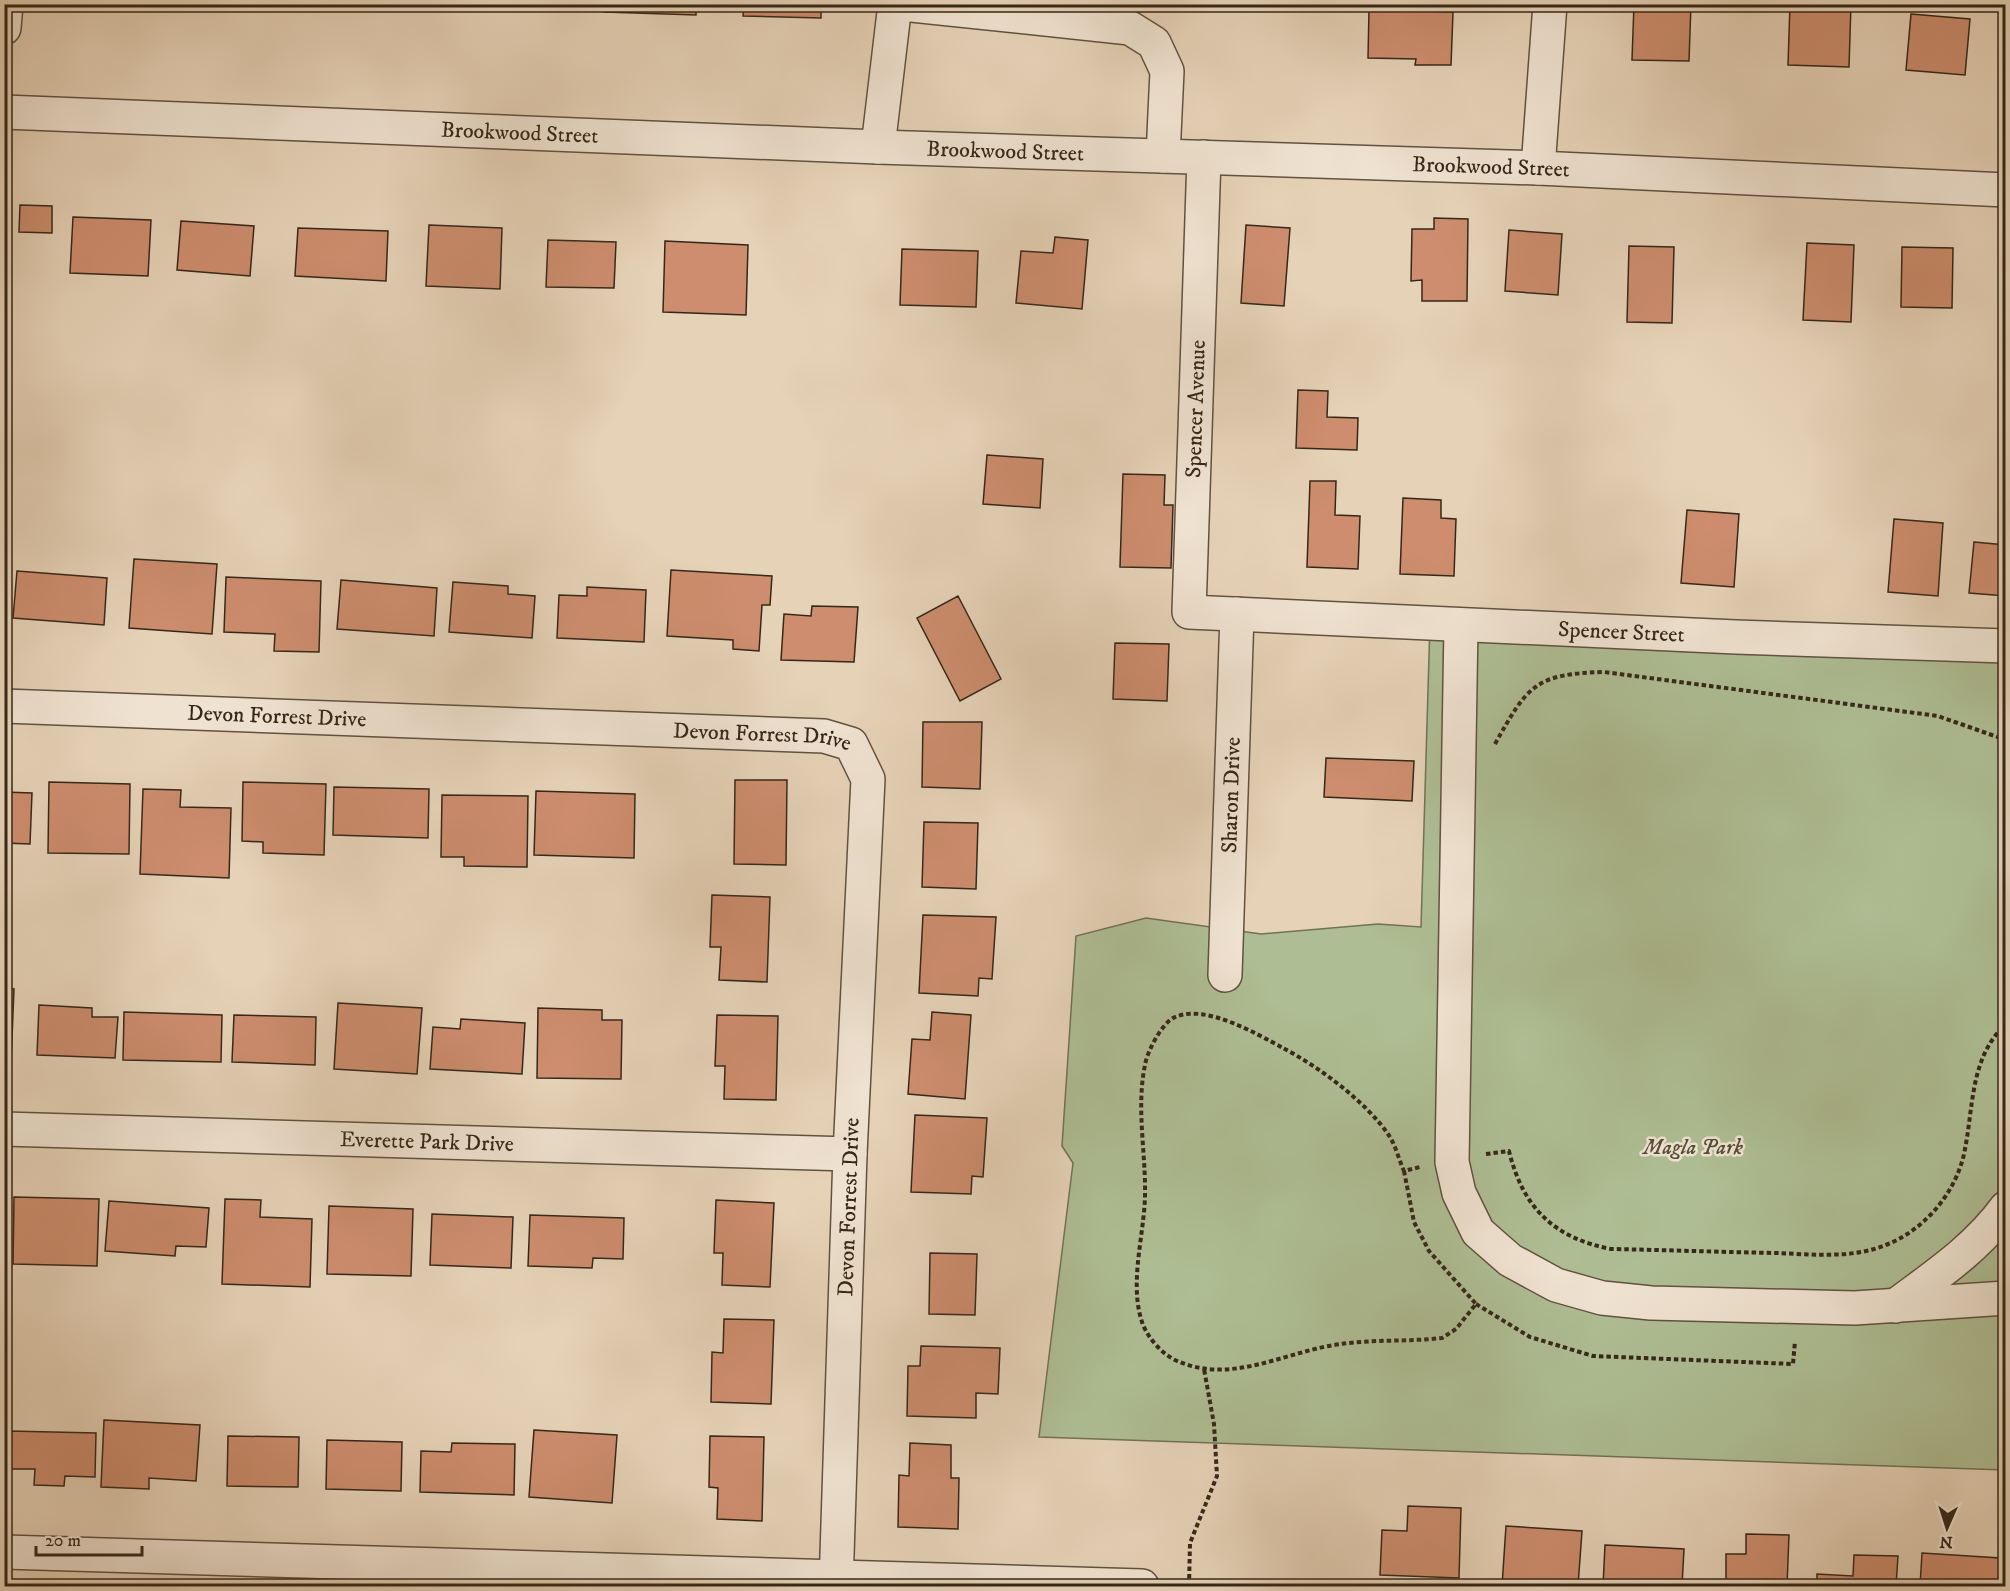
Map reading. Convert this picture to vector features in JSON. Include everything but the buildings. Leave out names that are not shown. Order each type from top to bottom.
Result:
[{"type":"street","points":[[4,28],[6,4]]},
{"type":"street","points":[[878,147],[895,4]]},
{"type":"street","points":[[902,4],[1130,28],[1154,43],[1167,70],[1163,156]]},
{"type":"street","points":[[1538,168],[1550,4]]},
{"type":"street","name":"Brookwood Street","points":[[4,112],[878,147],[1538,168],[2006,190]]},
{"type":"street","name":"Spencer Avenue","points":[[1204,158],[1189,612],[1237,614]]},
{"type":"street","name":"Spencer Street","points":[[1237,614],[2006,646]]},
{"type":"street","name":"Sharon Drive","points":[[1225,975],[1237,614]]},
{"type":"street","points":[[1461,625],[1452,1162],[1459,1193],[1479,1232],[1510,1260],[1556,1284],[1602,1298],[1651,1302],[1855,1308],[2006,1298]]},
{"type":"street","name":"Devon Forrest Drive","points":[[4,706],[824,736],[851,744],[868,779],[850,1154],[836,1583]]},
{"type":"street","name":"Everette Park Drive","points":[[4,1129],[850,1154]]},
{"type":"street","points":[[1894,1306],[1988,1233],[2006,1208]]},
{"type":"street","points":[[4,1552],[836,1583],[1143,1587]]},
{"type":"path","points":[[1492,748],[1518,701],[1541,681],[1569,673],[1604,672],[1938,716],[2006,740]]},
{"type":"path","points":[[1185,1015],[1211,1016],[1252,1032],[1302,1058],[1334,1083],[1349,1091],[1368,1110],[1390,1138],[1404,1172],[1414,1222],[1429,1251],[1476,1304],[1456,1329],[1442,1338],[1334,1345],[1254,1367],[1204,1369],[1172,1359],[1151,1340],[1142,1321],[1137,1277],[1145,1195],[1142,1095],[1145,1063],[1158,1036],[1172,1018],[1185,1015]]},
{"type":"path","points":[[1482,1155],[1509,1151],[1513,1169],[1527,1197],[1542,1218],[1567,1236],[1590,1245],[1611,1249],[1799,1254],[1840,1254],[1875,1249],[1908,1233],[1947,1198],[1956,1182],[1964,1154],[1978,1066],[1991,1038],[2006,1024]]},
{"type":"path","points":[[1404,1172],[1424,1166]]},
{"type":"path","points":[[1189,1587],[1190,1543],[1217,1476],[1214,1424],[1204,1369]]},
{"type":"green space","name":"Magla Park","points":[[1430,623],[2005,646],[2005,1470],[1039,1437],[1073,1163],[1062,1146],[1076,936],[1146,918],[1261,934],[1378,924],[1421,927]]}]
